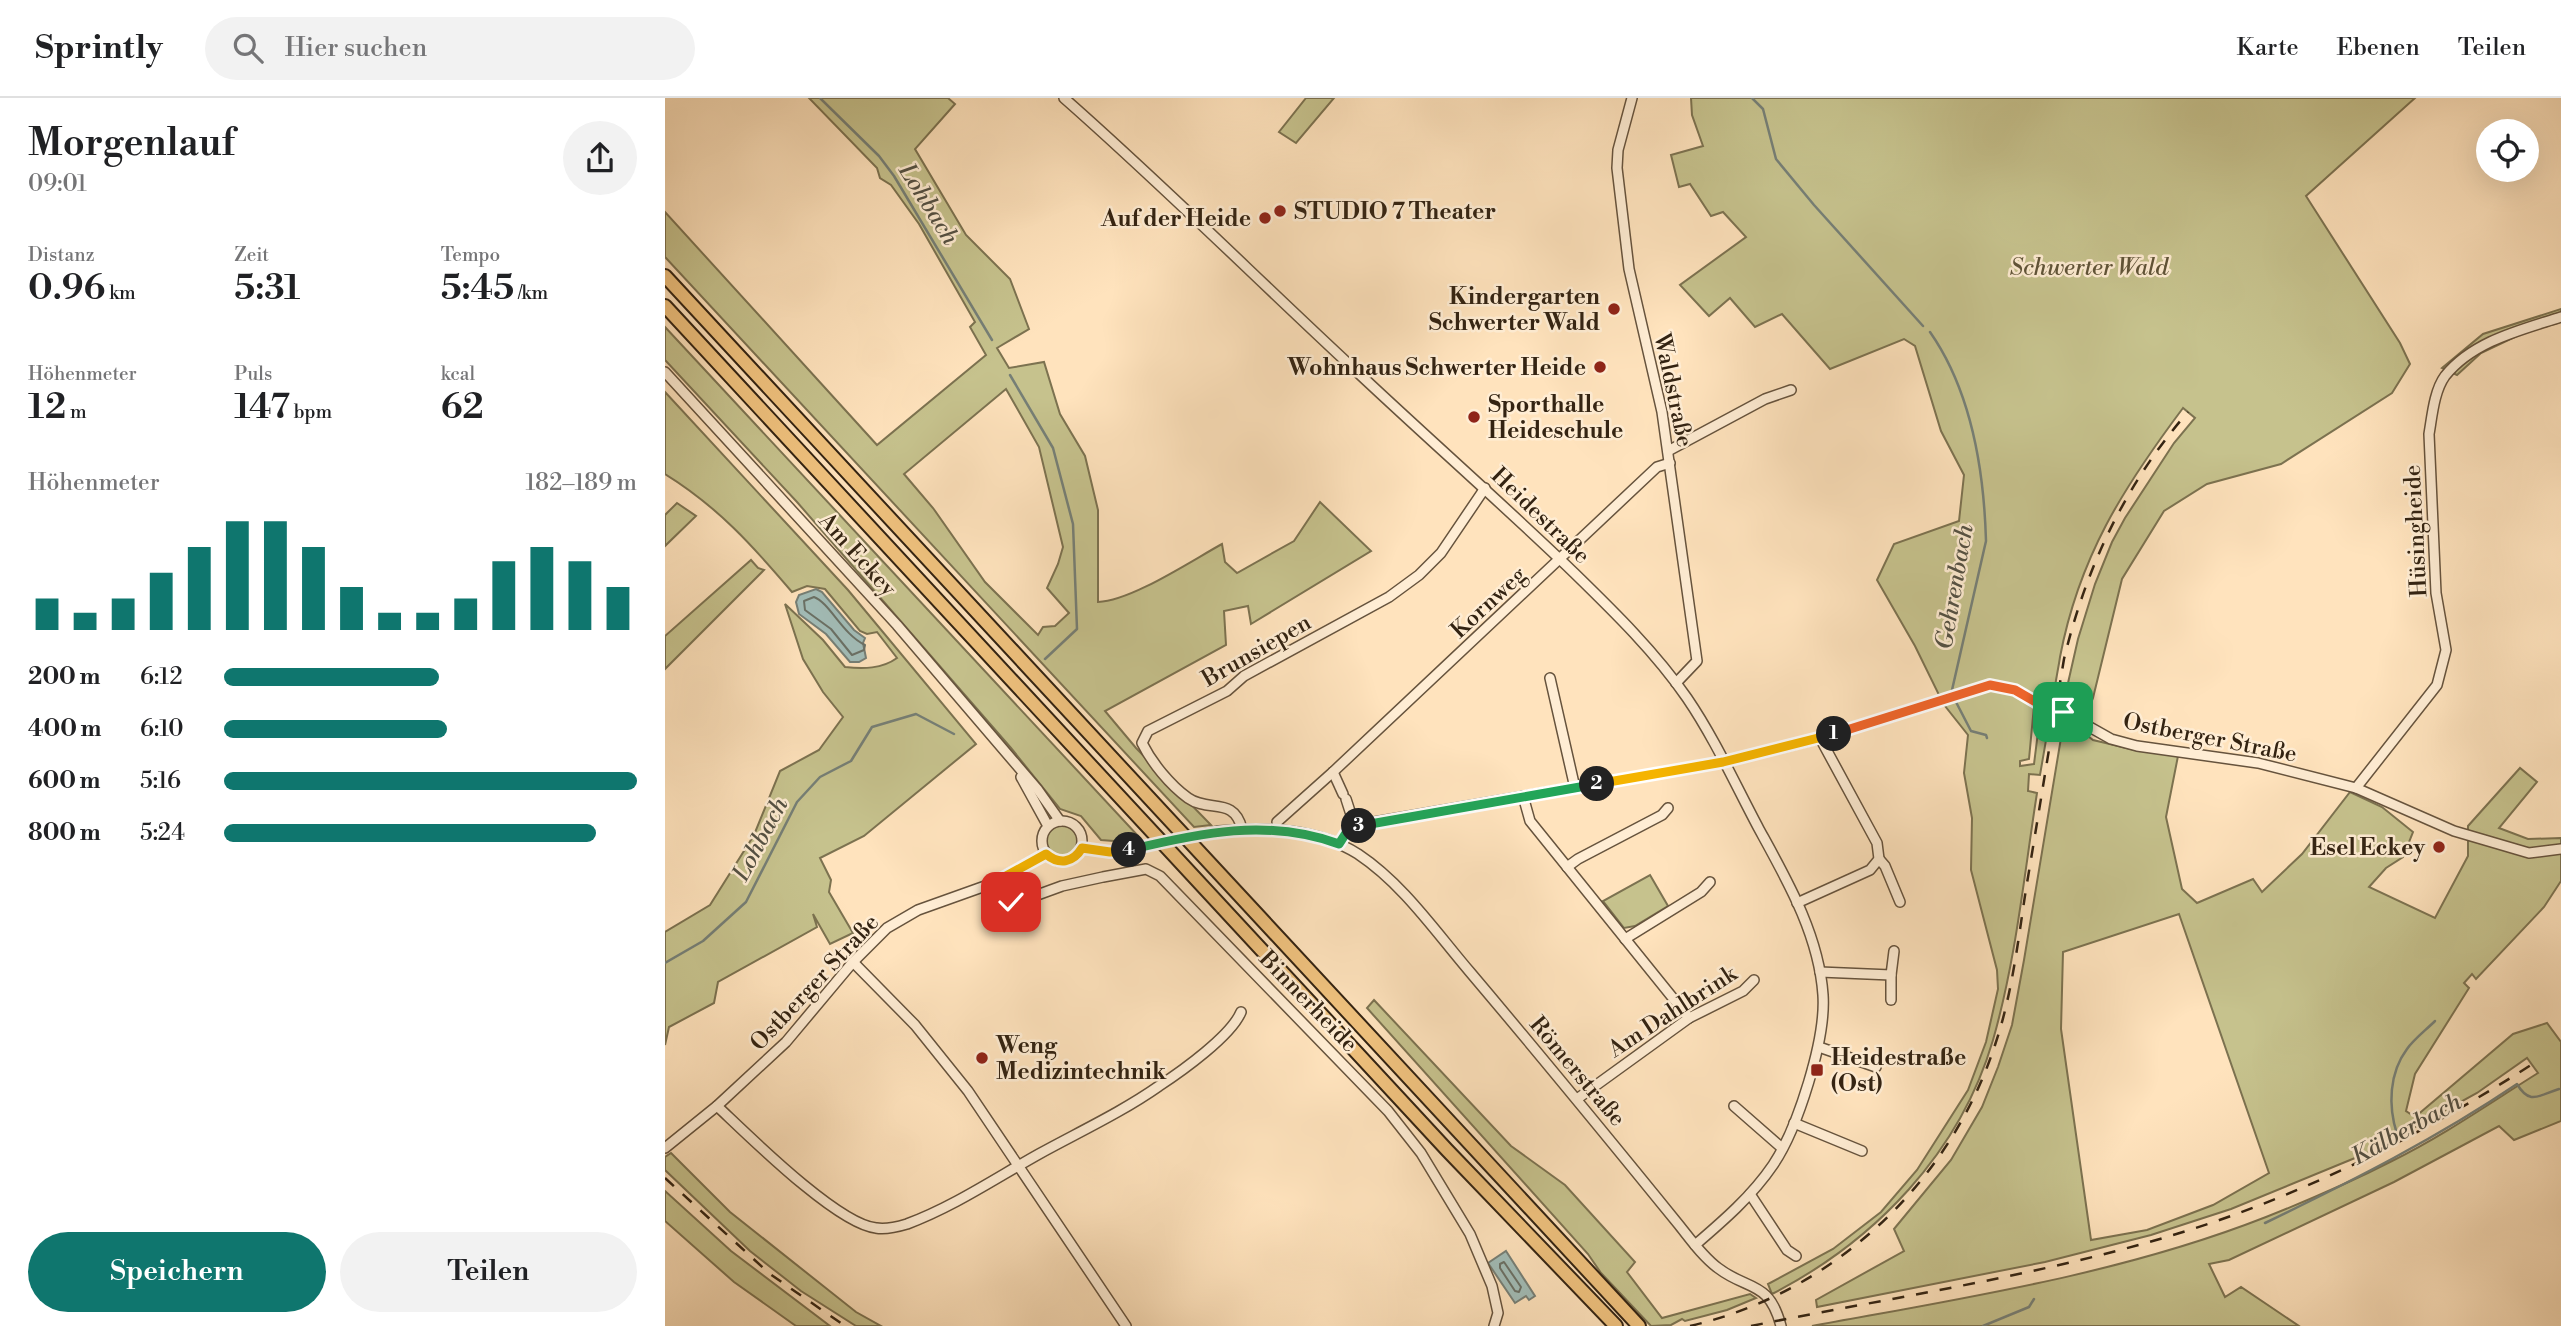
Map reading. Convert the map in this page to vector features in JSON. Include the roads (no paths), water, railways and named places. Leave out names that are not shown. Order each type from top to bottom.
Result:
[{"type":"highway","points":[[665,276],[1639,1326]]},
{"type":"highway","points":[[665,306],[1447,1150],[1616,1326]]},
{"type":"street","name":"Heidestraße","points":[[1064,98],[1485,488],[1628,625],[1676,683],[1698,715],[1805,919],[1820,972],[1823,996],[1819,1047],[1794,1123],[1775,1162],[1750,1194],[1695,1245]]},
{"type":"street","name":"Waldstraße","points":[[1632,98],[1618,150],[1617,168],[1629,269],[1662,412],[1697,661],[1676,683]]},
{"type":"street","name":"Hüsingheide","points":[[2356,788],[2437,685],[2446,650],[2436,593],[2429,434],[2444,377],[2474,350],[2505,335],[2561,317]]},
{"type":"street","name":"Am Eckey","points":[[665,372],[897,625],[1038,790],[1060,821]]},
{"type":"street","points":[[1668,451],[1765,399],[1791,390]]},
{"type":"street","name":"Kornweg","points":[[1277,822],[1657,467],[1670,463]]},
{"type":"street","name":"Brunsiepen","points":[[1242,829],[1236,814],[1230,810],[1195,802],[1180,791],[1149,757],[1142,743],[1148,731],[1227,691],[1244,676],[1389,597],[1434,560],[1485,488]]},
{"type":"street","points":[[1550,678],[1575,788]]},
{"type":"street","name":"Ostberger Straße","points":[[1355,827],[1723,762],[1820,738],[1990,685],[2015,690],[2052,711],[2063,712],[2111,739],[2258,764],[2356,788],[2454,831],[2529,853],[2561,849]]},
{"type":"street","points":[[1820,738],[1877,844],[1879,859],[1885,866],[1900,902]]},
{"type":"street","name":"Am Eckey","points":[[1016,766],[1048,826]]},
{"type":"street","points":[[1082,848],[1110,852],[1242,829],[1272,829],[1314,836],[1339,844],[1343,835],[1355,827],[1333,772]]},
{"type":"street","points":[[1523,796],[1530,821],[1689,1018]]},
{"type":"street","points":[[1567,867],[1662,815],[1668,808]]},
{"type":"street","points":[[1060,821],[1067,821],[1078,829],[1083,842],[1078,855],[1065,862],[1058,862],[1046,854],[1042,843],[1048,826],[1060,821]]},
{"type":"street","name":"Römerstraße","points":[[1339,844],[1376,867],[1398,887],[1577,1099],[1695,1245],[1719,1269],[1761,1290],[1774,1306],[1781,1326]]},
{"type":"street","name":"Ostberger Straße","points":[[665,1148],[717,1106],[786,1042],[853,962],[903,917],[943,900],[988,886],[1046,854]]},
{"type":"street","points":[[1797,903],[1870,870],[1879,859]]},
{"type":"street","name":"Binnerheide","points":[[988,886],[993,895],[1005,901],[1018,902],[1062,886],[1146,869],[1160,876],[1388,1111],[1422,1153],[1475,1244],[1492,1286],[1498,1312],[1494,1326]]},
{"type":"street","points":[[1625,939],[1700,892],[1710,882]]},
{"type":"street","points":[[1891,1000],[1894,951]]},
{"type":"street","points":[[853,962],[915,1025],[968,1091],[1126,1326]]},
{"type":"street","points":[[1820,972],[1891,975]]},
{"type":"street","name":"Am Dahlbrink","points":[[1577,1099],[1689,1018],[1743,991],[1754,980]]},
{"type":"street","points":[[717,1106],[784,1168],[841,1213],[858,1223],[875,1228],[890,1228],[907,1224],[964,1196],[1017,1161],[1161,1085],[1224,1036],[1237,1023],[1241,1012]]},
{"type":"street","points":[[1819,1047],[1876,1067]]},
{"type":"street","points":[[1734,1106],[1782,1148]]},
{"type":"street","points":[[1794,1123],[1862,1151]]},
{"type":"street","points":[[1750,1194],[1787,1250],[1796,1256]]},
{"type":"water","points":[[816,589],[822,592],[854,630],[865,638],[863,643],[866,658],[859,662],[850,662],[826,634],[799,614],[796,602],[799,595]]},
{"type":"water","points":[[1506,1251],[1535,1296],[1529,1300],[1526,1296],[1515,1303],[1488,1263]]},
{"type":"waterway","name":"Lohbach","points":[[820,98],[879,156],[894,176],[992,340]]},
{"type":"waterway","name":"Gehrenbach","points":[[1752,98],[1763,109],[1776,159],[1923,326]]},
{"type":"waterway","name":"Gehrenbach","points":[[1930,332],[1944,355],[1966,406],[1978,459],[1985,514],[1986,541],[1952,690]]},
{"type":"waterway","name":"Lohbach","points":[[1010,375],[1053,448],[1073,524],[1077,629],[1045,659]]},
{"type":"waterway","points":[[1956,702],[1971,731],[1986,735],[1987,738]]},
{"type":"waterway","name":"Lohbach","points":[[665,963],[703,941],[746,902],[797,802],[820,777],[851,761],[872,727],[916,714],[954,734]]},
{"type":"waterway","points":[[2397,1134],[2391,1101],[2397,1068],[2410,1045],[2435,1021]]},
{"type":"waterway","name":"Kälberbach","points":[[2265,1223],[2394,1158],[2517,1084],[2531,1097],[2559,1089]]},
{"type":"waterway","name":"Gehrenbach","points":[[1983,1326],[2029,1307],[2034,1299]]},
{"type":"railway","points":[[1690,1326],[1742,1310],[1792,1288],[1837,1259],[1879,1225],[1916,1186],[1948,1142],[1975,1095],[1995,1045],[2010,987],[2064,659],[2073,625],[2096,560],[2127,498],[2145,468],[2188,412]]},
{"type":"railway","points":[[1751,1326],[2039,1270],[2208,1224],[2334,1174],[2454,1112],[2531,1065]]},
{"type":"railway","points":[[665,1178],[770,1274],[845,1326]]},
{"type":"place","name":"STUDIO 7 Theater","points":[[1280,211]]},
{"type":"place","name":"Auf der Heide","points":[[1265,218]]},
{"type":"place","name":"Kindergarten Schwerter Wald","points":[[1614,309]]},
{"type":"place","name":"Wohnhaus Schwerter Heide","points":[[1600,367]]},
{"type":"place","name":"Sporthalle Heideschule","points":[[1474,417]]},
{"type":"place","name":"Esel Eckey","points":[[2439,847]]},
{"type":"place","name":"Weng Medizintechnik","points":[[982,1058]]},
{"type":"place","name":"Heidestraße (Ost)","points":[[1817,1070]]},
{"type":"park label","name":"Schwerter Wald","points":[[2089,267]]}]
